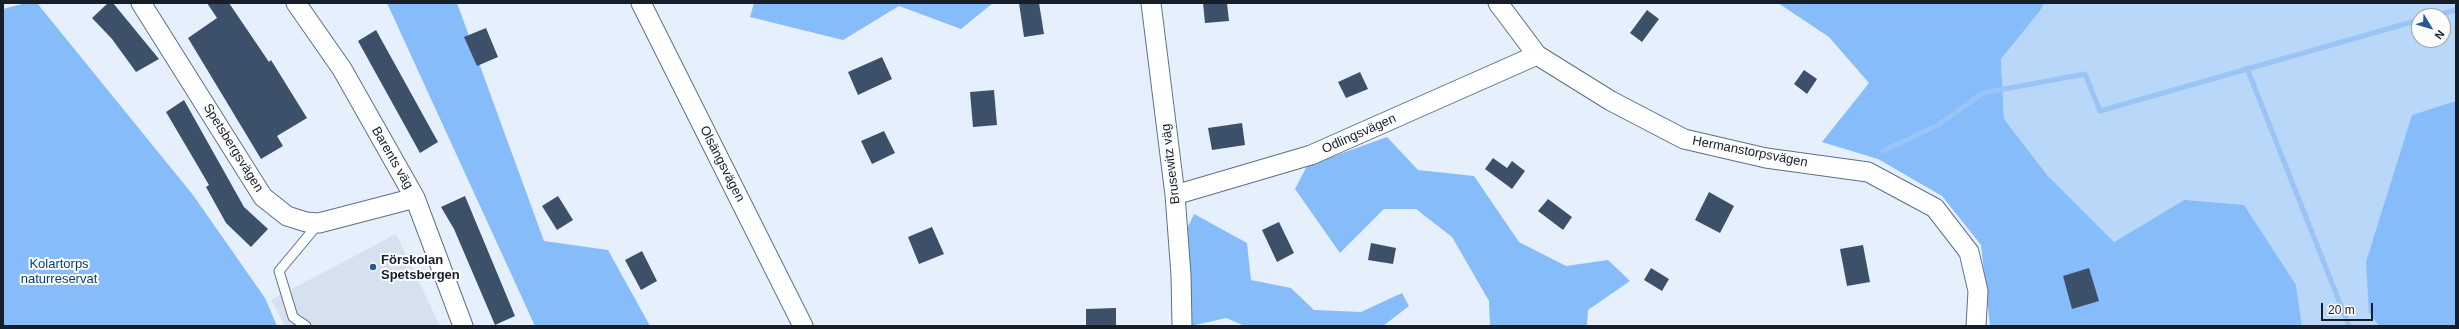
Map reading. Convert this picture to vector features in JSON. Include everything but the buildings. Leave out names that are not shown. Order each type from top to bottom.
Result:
[{"type":"street","name":"Spetsbergsvägen","points":[[141,3],[263,197],[286,216],[306,222],[319,223],[415,198]]},
{"type":"street","name":"Barents väg","points":[[296,3],[342,69],[415,198],[463,326]]},
{"type":"street","name":"Olsängsvägen","points":[[641,3],[803,326]]},
{"type":"street","name":"Brusewitz väg","points":[[1151,3],[1175,195],[1181,275],[1182,326]]},
{"type":"street","name":"Hermanstorpsvägen","points":[[1498,3],[1537,55],[1611,101],[1684,139],[1766,158],[1868,172],[1934,208],[1969,252],[1978,291],[1976,326]]},
{"type":"street","name":"Odlingsvägen","points":[[1175,195],[1311,155],[1537,55]]},
{"type":"lane","points":[[306,326],[293,317],[279,271],[319,223]]},
{"type":"shaded area","points":[[2044,3],[2456,3],[2456,101],[2412,116],[2369,313],[2379,326],[2302,326],[2296,285],[2184,200],[2114,242],[2048,176],[2004,119],[2001,59],[2040,11]]},
{"type":"shaded area","name":"Förskolan Spetsbergen","points":[[396,234],[440,326],[285,326],[271,300]]},
{"type":"green space","name":"Kolartorps naturreservat","points":[[26,3],[37,3],[193,195],[265,298],[277,326],[3,326],[3,9]]},
{"type":"green space","points":[[387,3],[457,3],[544,241],[608,250],[650,326],[535,326]]},
{"type":"green space","points":[[754,3],[993,3],[961,29],[899,6],[843,40],[750,17]]},
{"type":"green space","points":[[1778,3],[2044,3],[2040,11],[2001,59],[2004,119],[2048,176],[2114,242],[2184,200],[2244,205],[2296,285],[2302,326],[1990,326],[1981,245],[1942,196],[1878,159],[1822,142],[1869,83],[1829,37]]},
{"type":"green space","points":[[2456,101],[2456,326],[2379,326],[2369,313],[2366,262],[2412,115]]},
{"type":"green space","points":[[1387,137],[1418,170],[1474,176],[1519,242],[1566,266],[1608,260],[1630,281],[1588,310],[1587,326],[1490,326],[1489,301],[1452,237],[1416,209],[1384,209],[1340,253],[1295,189],[1307,166]]},
{"type":"green space","points":[[1194,214],[1247,243],[1251,280],[1291,288],[1314,310],[1361,312],[1402,293],[1409,306],[1383,326],[1245,326],[1226,318],[1191,326],[1184,235]]},
{"type":"waterway","points":[[2451,11],[2456,10]]},
{"type":"waterway","points":[[1883,151],[1938,125],[1983,93],[2085,74],[2100,111],[2411,22]]},
{"type":"waterway","points":[[2247,68],[2349,326]]},
{"type":"place","name":"Förskolan Spetsbergen","points":[[373,267]]}]
